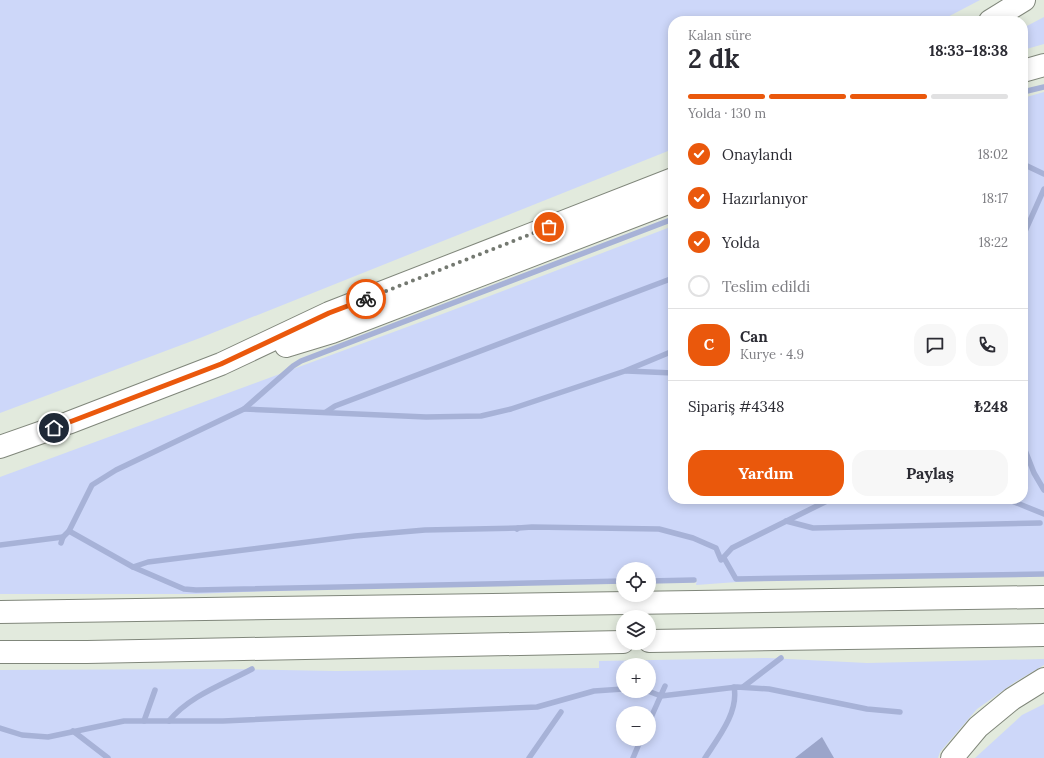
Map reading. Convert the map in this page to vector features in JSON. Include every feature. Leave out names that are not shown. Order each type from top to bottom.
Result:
[{"type":"highway","points":[[998,16],[1024,0]]},
{"type":"highway","points":[[1028,70],[1044,65]]},
{"type":"highway","points":[[0,447],[68,423],[221,364],[329,313],[668,181]]},
{"type":"highway","points":[[221,364],[332,332],[668,202]]},
{"type":"highway","points":[[0,612],[1044,597]]},
{"type":"highway","points":[[656,641],[1044,635]]},
{"type":"highway","points":[[0,652],[87,652],[616,642]]},
{"type":"highway","points":[[952,758],[978,727],[1012,699],[1044,679]]},
{"type":"shaded area","points":[[0,0],[980,0],[950,16],[668,16],[668,151],[200,338],[0,413]]},
{"type":"shaded area","points":[[1044,17],[1044,44],[1028,49],[1028,25]]},
{"type":"shaded area","points":[[1044,92],[1044,575],[879,575],[777,579],[696,585],[697,579],[656,580],[656,562],[616,562],[616,581],[462,583],[195,594],[0,594],[0,477],[445,313],[668,228],[668,504],[1028,504],[1028,97]]},
{"type":"shaded area","points":[[768,658],[867,663],[1044,659],[1044,665],[1015,682],[977,709],[940,752],[938,758],[0,758],[0,670],[228,669],[336,671],[599,668],[599,661],[616,661],[616,698],[656,698],[656,660]]},
{"type":"shaded area","points":[[1044,704],[1044,758],[975,758],[1022,715]]},
{"type":"shaded area","points":[[822,737],[834,758],[795,758]]},
{"type":"waterway","points":[[1028,91],[1044,87]]},
{"type":"waterway","points":[[1028,166],[1044,174]]},
{"type":"waterway","points":[[1028,225],[1044,189]]},
{"type":"waterway","points":[[61,543],[63,537],[69,531],[92,485],[116,470],[244,409],[293,366],[301,361],[668,221]]},
{"type":"waterway","points":[[326,412],[335,406],[668,280]]},
{"type":"waterway","points":[[244,409],[426,417],[481,416],[511,409],[625,371],[668,353]]},
{"type":"waterway","points":[[627,371],[668,373]]},
{"type":"waterway","points":[[1028,458],[1034,473],[1044,490]]},
{"type":"waterway","points":[[517,529],[532,527],[659,529],[693,538],[716,548],[721,560],[732,548],[821,504]]},
{"type":"waterway","points":[[1019,504],[1044,514]]},
{"type":"waterway","points":[[786,521],[813,528],[1040,523]]},
{"type":"waterway","points":[[133,567],[148,562],[355,536],[425,530],[518,528]]},
{"type":"waterway","points":[[69,531],[133,567],[184,589],[196,590],[616,581]]},
{"type":"waterway","points":[[0,545],[63,537]]},
{"type":"waterway","points":[[724,558],[736,579],[1044,574]]},
{"type":"waterway","points":[[656,581],[694,580]]},
{"type":"waterway","points":[[743,687],[781,658]]},
{"type":"waterway","points":[[169,721],[186,704],[219,685],[252,669]]},
{"type":"waterway","points":[[656,706],[665,686]]},
{"type":"waterway","points":[[705,758],[721,733],[730,715],[735,696],[734,687]]},
{"type":"waterway","points":[[656,694],[661,696],[737,687],[769,689],[867,709],[900,712]]},
{"type":"waterway","points":[[0,728],[22,735],[48,737],[124,721],[223,721],[537,707],[594,691],[616,689]]},
{"type":"waterway","points":[[144,721],[155,690]]},
{"type":"waterway","points":[[529,758],[561,712]]},
{"type":"waterway","points":[[73,731],[108,758]]},
{"type":"waterway","points":[[633,758],[638,746]]},
{"type":"way so far","points":[[366,299],[549,227]]},
{"type":"route","points":[[54,428],[221,364],[329,313],[366,299]]}]
